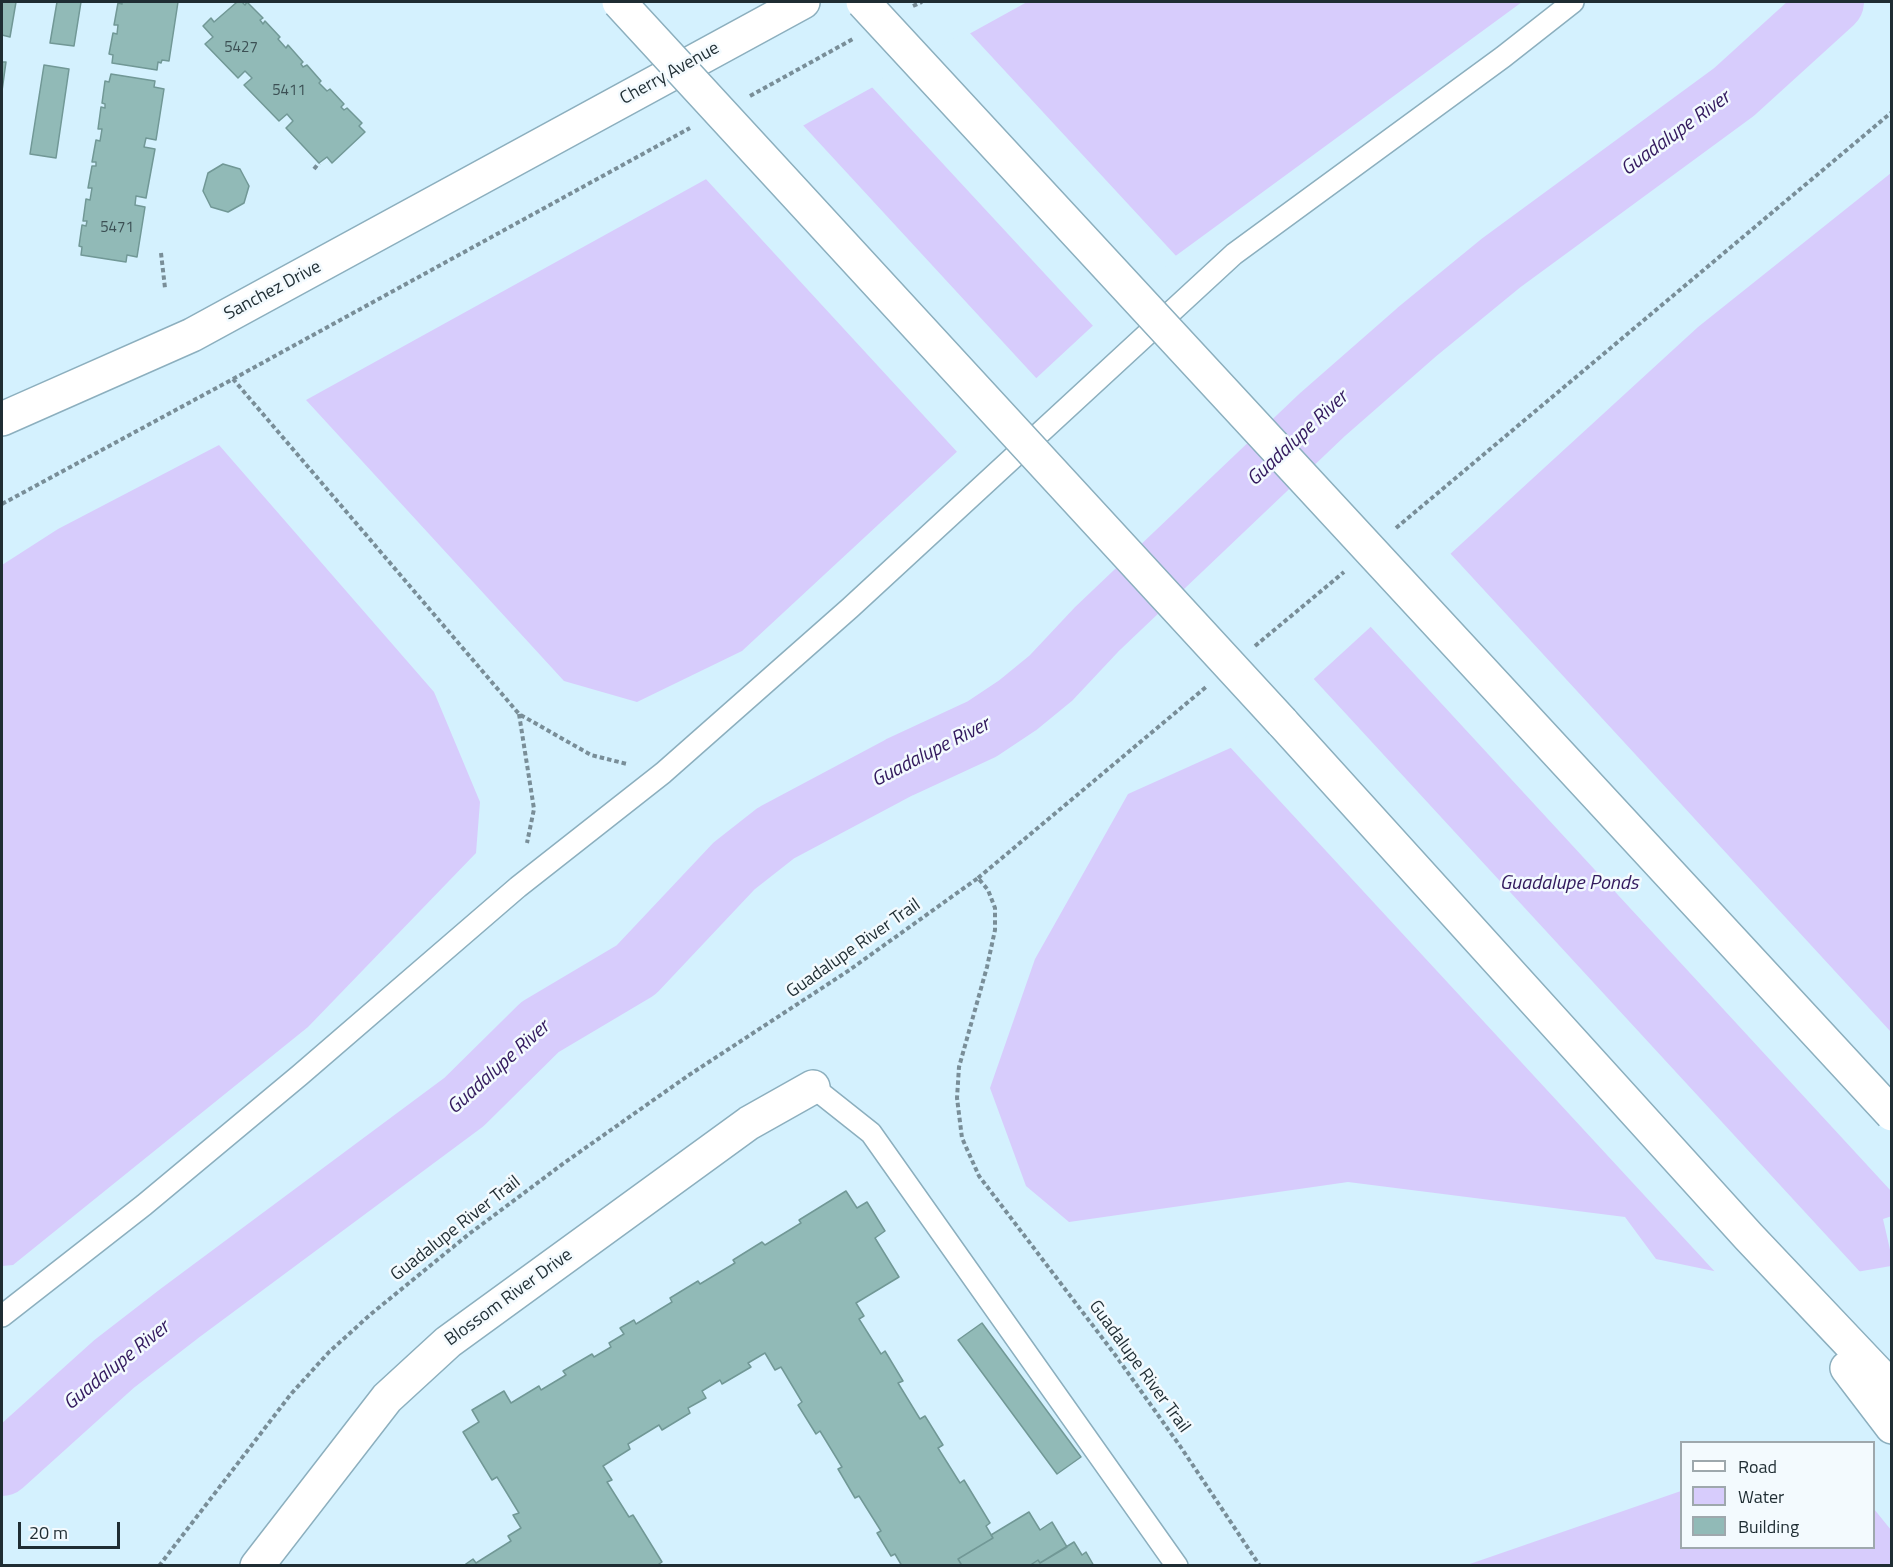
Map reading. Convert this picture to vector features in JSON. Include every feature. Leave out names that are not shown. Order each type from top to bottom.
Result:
[{"type":"main road","points":[[619,2],[1194,626],[1749,1237],[1892,1388]]},
{"type":"main road","name":"Cherry Avenue","points":[[537,147],[803,2]]},
{"type":"main road","points":[[863,2],[1892,1114]]},
{"type":"main road","name":"Sanchez Drive","points":[[2,419],[192,335],[537,147]]},
{"type":"main road","name":"Blossom River Drive","points":[[257,1566],[387,1398],[447,1342],[749,1123],[813,1087]]},
{"type":"main road","points":[[1749,1237],[1892,1427]]},
{"type":"lane","points":[[2,1316],[153,1198],[518,887],[663,773],[850,609],[1234,254],[1503,57],[1573,2]]},
{"type":"lane","points":[[813,1087],[871,1133],[1177,1566]]},
{"type":"path","points":[[911,7],[922,2]]},
{"type":"path","points":[[744,99],[859,36]]},
{"type":"path","points":[[1389,534],[1892,112]]},
{"type":"path","points":[[2,504],[692,127]]},
{"type":"path","points":[[314,169],[319,163]]},
{"type":"path","points":[[161,253],[165,288]]},
{"type":"path","points":[[233,379],[519,714],[591,756],[663,773]]},
{"type":"path","points":[[1252,649],[1352,564]]},
{"type":"path","points":[[978,879],[1206,687]]},
{"type":"path","points":[[518,887],[534,809],[519,714]]},
{"type":"path","name":"Guadalupe River Trail","points":[[159,1566],[291,1394],[329,1352],[371,1314],[469,1234],[564,1163],[689,1074],[848,971],[978,879],[988,890],[995,908],[995,930],[959,1066],[957,1098],[962,1138],[979,1176],[1129,1374],[1260,1566]]},
{"type":"water","points":[[1027,2],[1522,2],[1140,282],[742,651],[637,702],[564,681],[306,400]]},
{"type":"water","name":"Guadalupe Ponds","points":[[1891,173],[1892,1216],[1883,1219],[1891,1254],[1891,1266],[1781,1285],[1656,1259],[1625,1217],[1348,1182],[1069,1222],[1026,1186],[990,1088],[1035,959],[1128,794],[1246,741],[1698,327]]},
{"type":"water","points":[[219,445],[434,692],[480,802],[476,853],[308,1027],[13,1265],[2,1266],[2,565],[58,529]]},
{"type":"water","points":[[1891,1406],[1891,1565],[1464,1566],[1680,1491],[1680,1549],[1875,1549],[1875,1441],[1850,1433]]},
{"type":"pier","points":[[968,31],[1178,258],[1142,284],[1095,328],[870,85]]},
{"type":"pier","points":[[801,123],[1038,380],[959,454],[704,177]]},
{"type":"pier","points":[[1449,552],[1891,1032],[1891,1191],[1369,625]]},
{"type":"pier","points":[[1312,677],[1862,1274],[1781,1288],[1717,1274],[1229,746],[1244,739]]},
{"type":"pier","points":[[1892,1403],[1891,1530],[1875,1510],[1875,1441],[1821,1441],[1848,1431]]},
{"type":"building","points":[[2,2],[16,2],[10,37],[2,35]]},
{"type":"building","points":[[57,2],[81,2],[74,46],[50,43]]},
{"type":"building","points":[[122,2],[178,2],[169,61],[158,62],[157,70],[112,63],[113,55],[109,54],[113,33],[117,34],[118,25],[114,25],[118,3],[122,4]]},
{"type":"building","points":[[237,2],[245,5],[247,2],[263,18],[260,20],[263,24],[265,21],[280,37],[278,39],[286,48],[288,45],[303,62],[301,64],[303,67],[307,65],[321,81],[319,83],[327,91],[330,89],[344,104],[341,107],[344,110],[347,108],[362,123],[359,126],[365,132],[332,163],[327,157],[319,163],[286,128],[293,121],[287,114],[279,121],[244,85],[252,78],[245,71],[238,78],[205,44],[213,37],[203,26],[211,18],[214,22]]},
{"type":"building","points":[[2,62],[6,62],[2,91]]},
{"type":"building","points":[[44,65],[69,69],[56,158],[30,154]]},
{"type":"building","points":[[111,74],[155,81],[154,87],[164,89],[156,140],[146,138],[144,147],[155,149],[146,198],[136,196],[135,205],[145,207],[137,257],[127,255],[126,262],[81,255],[82,247],[79,246],[82,225],[86,226],[87,221],[83,221],[86,199],[90,200],[92,188],[88,188],[92,166],[96,166],[96,162],[92,162],[96,140],[100,141],[102,129],[98,129],[101,107],[105,108],[105,104],[102,103],[105,81],[109,82]]},
{"type":"building","points":[[223,164],[240,169],[249,186],[244,203],[228,212],[211,207],[203,191],[208,173]]},
{"type":"building","points":[[846,1191],[857,1208],[867,1202],[885,1231],[875,1238],[899,1277],[856,1303],[864,1316],[859,1319],[881,1354],[885,1351],[903,1381],[898,1383],[920,1419],[925,1416],[943,1445],[938,1448],[960,1483],[964,1480],[990,1523],[986,1526],[993,1538],[958,1559],[961,1564],[958,1566],[902,1566],[895,1554],[891,1556],[877,1533],[881,1531],[859,1496],[855,1498],[838,1469],[842,1467],[820,1431],[816,1434],[798,1405],[802,1402],[781,1367],[775,1370],[765,1353],[748,1363],[751,1367],[722,1384],[720,1380],[702,1391],[706,1398],[688,1408],[690,1413],[662,1430],[659,1425],[628,1444],[630,1449],[603,1466],[612,1480],[607,1482],[629,1517],[633,1515],[662,1562],[656,1566],[463,1566],[473,1559],[476,1563],[511,1541],[508,1536],[521,1528],[513,1515],[519,1513],[497,1477],[492,1480],[463,1432],[479,1422],[472,1410],[504,1391],[511,1403],[539,1386],[541,1390],[566,1375],[563,1371],[592,1354],[594,1357],[611,1347],[609,1343],[624,1334],[620,1328],[634,1320],[636,1324],[672,1302],[670,1298],[698,1281],[700,1284],[735,1263],[733,1260],[762,1242],[765,1245],[801,1223],[799,1220]]},
{"type":"building","points":[[982,1323],[1081,1457],[1057,1474],[958,1340]]},
{"type":"building","points":[[1029,1512],[1040,1530],[1052,1522],[1067,1547],[1040,1563],[1038,1560],[1029,1566],[958,1566],[961,1564],[958,1559],[993,1538],[991,1535]]},
{"type":"building","points":[[1074,1542],[1082,1555],[1086,1552],[1094,1566],[1029,1566],[1038,1560],[1040,1563]]},
{"type":"waterway","name":"Guadalupe River","points":[[2,1465],[114,1364],[464,1102],[540,1027],[636,970],[734,866],[776,833],[900,767],[982,729],[1018,705],[1051,678],[1097,629],[1322,415],[1418,331],[1501,263],[1734,92],[1833,2]]}]
